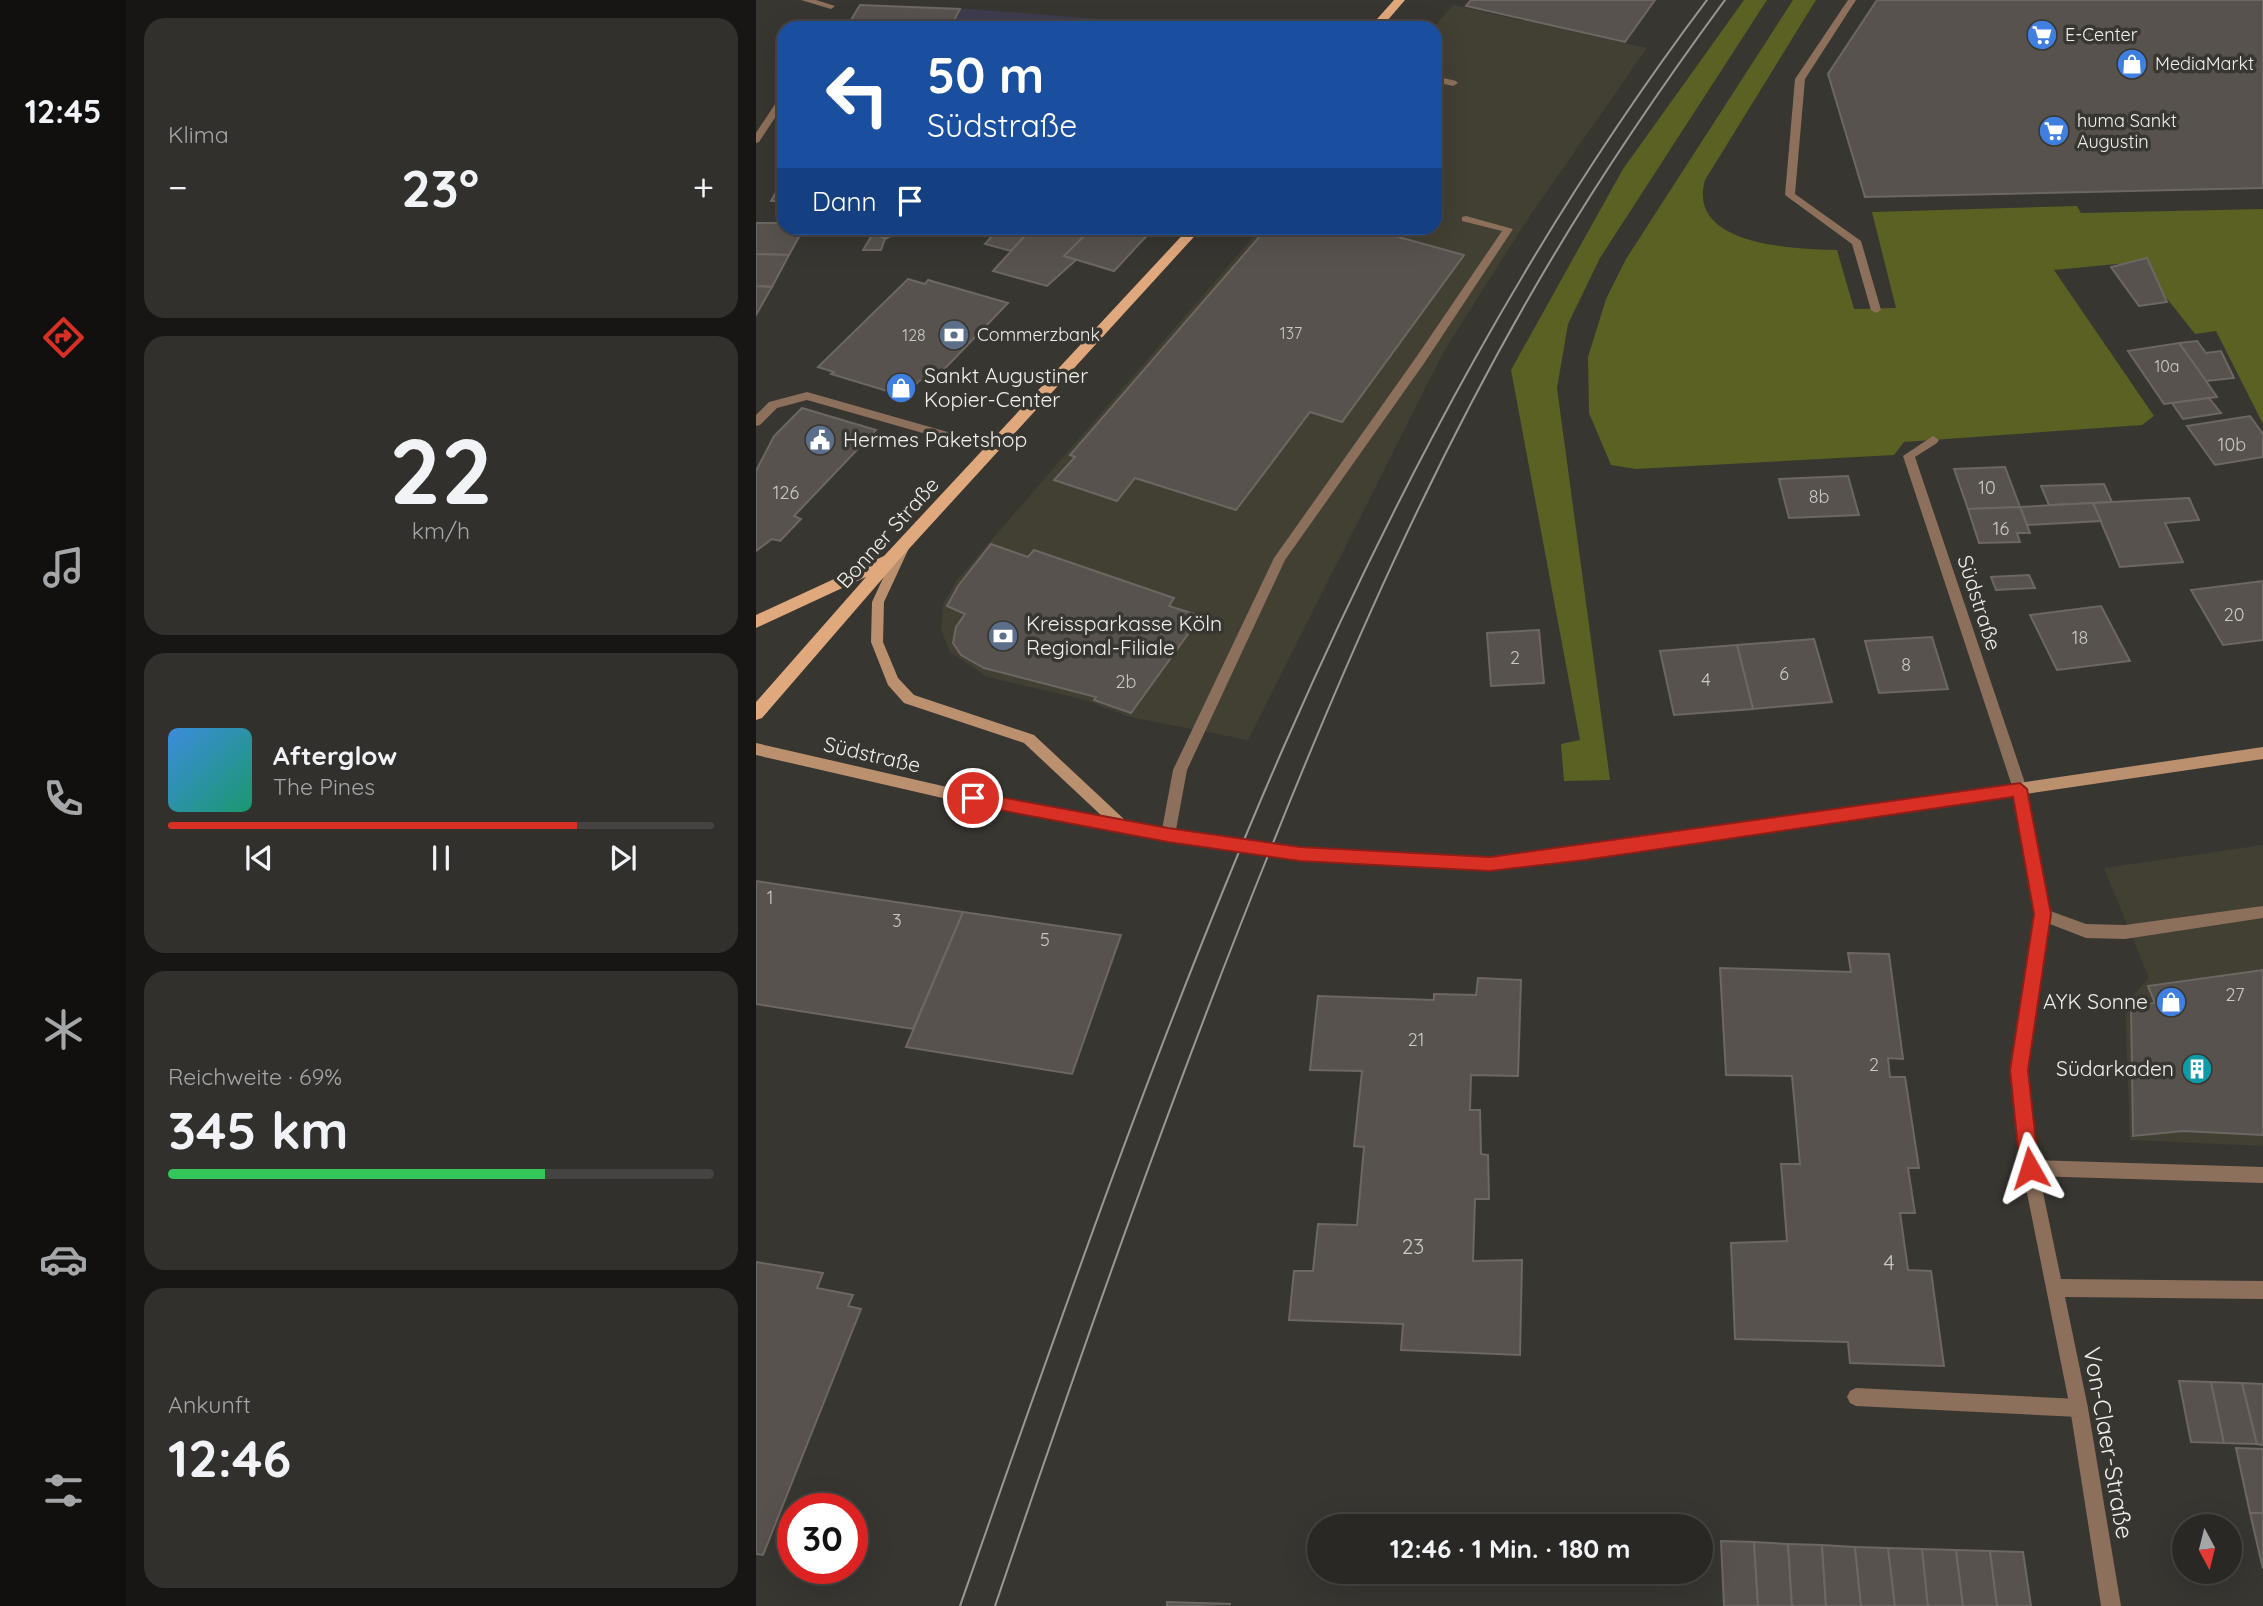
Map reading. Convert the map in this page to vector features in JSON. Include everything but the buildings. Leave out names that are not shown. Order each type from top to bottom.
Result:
[{"type":"main road","points":[[1381,21],[1400,0]]},
{"type":"main road","name":"Bonner Straße","points":[[756,713],[891,559],[1190,235]]},
{"type":"main road","points":[[756,622],[891,559]]},
{"type":"street","points":[[805,0],[831,6]]},
{"type":"street","points":[[1852,0],[1800,79],[1790,195],[1857,243],[1876,310]]},
{"type":"street","points":[[1442,81],[1453,83]]},
{"type":"street","points":[[756,140],[777,108]]},
{"type":"street","points":[[1168,835],[1180,770],[1280,558],[1422,359],[1508,229],[1466,219]]},
{"type":"street","points":[[756,422],[774,405],[807,396],[993,449]]},
{"type":"street","name":"Südstraße","points":[[1933,440],[1909,456],[2020,789]]},
{"type":"street","points":[[905,545],[878,602],[877,642],[893,681],[909,699],[1029,739],[1122,826]]},
{"type":"street","name":"Südstraße","points":[[756,749],[947,793],[1168,835],[1300,854],[1490,864],[1585,853],[2263,753]]},
{"type":"street","name":"Von-Claer-Straße","points":[[2020,789],[2042,914],[2019,1070],[2030,1168],[2079,1408],[2111,1606]]},
{"type":"street","points":[[2042,914],[2086,931],[2125,932],[2263,912]]},
{"type":"street","points":[[2030,1168],[2263,1175]]},
{"type":"street","points":[[2055,1288],[2263,1290]]},
{"type":"street","points":[[1856,1397],[2079,1408]]},
{"type":"shaded area","points":[[860,5],[969,9],[1128,21],[850,21]]},
{"type":"shaded area","points":[[1453,5],[1647,48],[1525,223],[1443,353],[1248,740],[1130,717],[1082,699],[987,677],[950,652],[941,630],[943,604],[957,580],[1255,235],[1442,235],[1442,21],[1439,21]]},
{"type":"shaded area","points":[[2263,845],[2263,1146],[2130,1140],[2125,1004],[2149,978],[2104,868]]},
{"type":"green space","points":[[1744,0],[1767,0],[1600,258],[1568,324],[1557,388],[1610,780],[1564,781],[1561,744],[1580,740],[1511,370],[1623,169]]},
{"type":"green space","points":[[1793,0],[1816,0],[1705,180],[1704,202],[1712,219],[1728,231],[1772,245],[1837,250],[1854,309],[1896,308],[1872,212],[2077,206],[2081,213],[2263,209],[2263,424],[2216,331],[2195,334],[2138,262],[2054,270],[2154,416],[2142,425],[1904,442],[1894,455],[1636,469],[1611,465],[1589,413],[1588,357],[1606,299],[1626,259]]},
{"type":"tram line","points":[[960,1606],[1109,1187],[1188,979],[1272,773],[1365,571],[1467,374],[1580,183],[1707,0]]},
{"type":"tram line","points":[[995,1606],[1093,1322],[1196,1040],[1299,780],[1360,635],[1462,421],[1538,282],[1628,138],[1725,0]]},
{"type":"place","name":"E-Center","points":[[2042,35]]},
{"type":"place","name":"MediaMarkt","points":[[2132,64]]},
{"type":"place","name":"huma Sankt Augustin","points":[[2054,131]]},
{"type":"place","name":"Commerzbank","points":[[954,335]]},
{"type":"place","name":"Sankt Augustiner Kopier-Center","points":[[901,388]]},
{"type":"place","name":"Hermes Paketshop","points":[[820,440]]},
{"type":"place","name":"Kreissparkasse Köln Regional-Filiale","points":[[1003,636]]},
{"type":"place","name":"AYK Sonne","points":[[2171,1002]]},
{"type":"place","name":"Südarkaden","points":[[2197,1069]]},
{"type":"route","points":[[973,798],[1168,835],[1300,854],[1490,864],[1585,853],[2020,789],[2042,914],[2019,1070],[2030,1168]]}]
